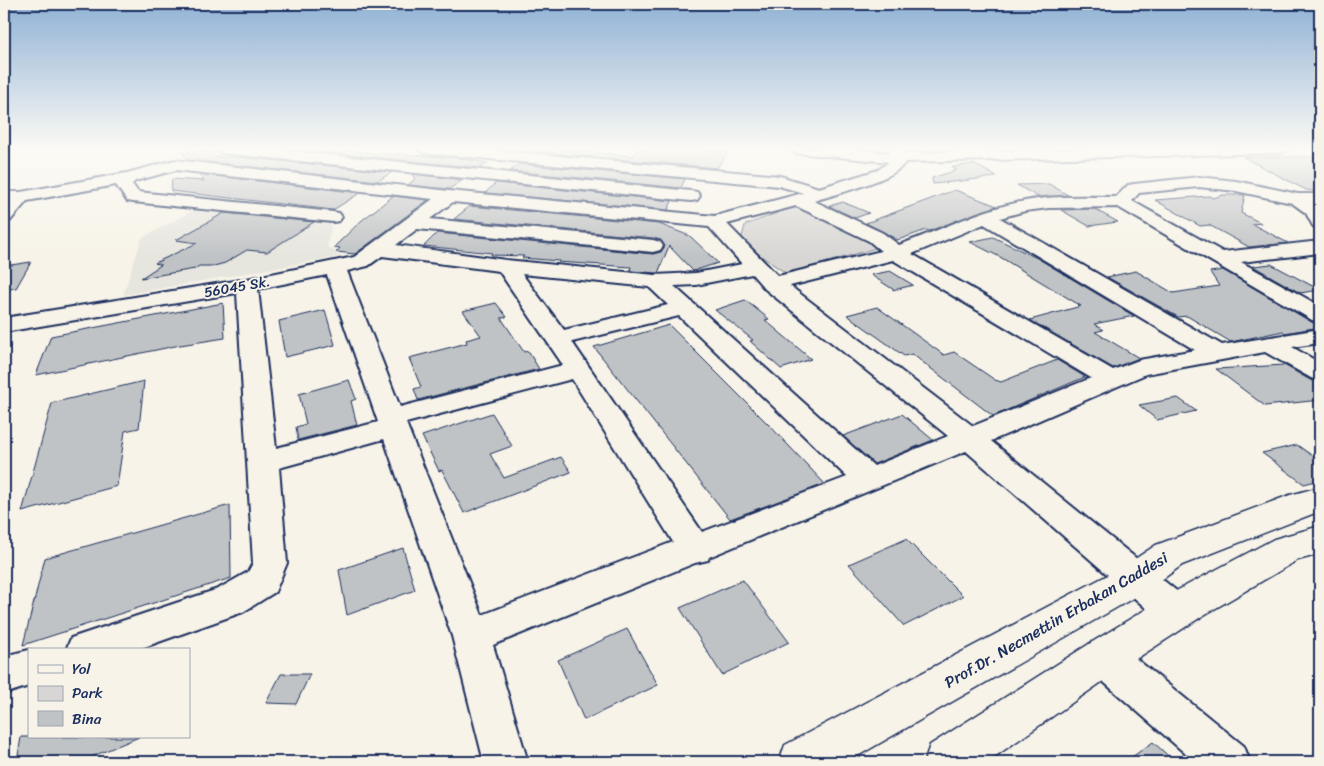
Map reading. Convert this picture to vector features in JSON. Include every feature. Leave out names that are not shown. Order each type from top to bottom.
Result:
[{"type":"main road","name":"Prof.Dr. Necmettin Erbakan Caddesi","points":[[802,762],[1136,578],[1169,556],[1302,504],[1320,500]]},
{"type":"main road","points":[[947,762],[1104,657],[1176,612],[1287,549],[1320,540]]},
{"type":"street","points":[[4,216],[12,197],[87,185]]},
{"type":"street","points":[[124,185],[133,197],[333,217]]},
{"type":"street","points":[[249,208],[292,185]]},
{"type":"street","points":[[345,185],[715,222],[847,185]]},
{"type":"street","points":[[478,199],[492,185]]},
{"type":"street","points":[[578,185],[691,196]]},
{"type":"street","points":[[681,218],[698,185]]},
{"type":"street","points":[[794,185],[806,188],[808,197],[876,237],[896,253],[1112,380]]},
{"type":"street","points":[[1121,202],[1134,189],[1173,185]]},
{"type":"street","points":[[1224,185],[1298,199],[1320,199]]},
{"type":"street","name":"56045 Sk.","points":[[4,325],[247,285],[360,262],[449,196]]},
{"type":"street","points":[[1298,199],[1314,210],[1320,222]]},
{"type":"street","points":[[773,284],[896,253],[986,217],[1039,204],[1121,202],[1320,315]]},
{"type":"street","points":[[986,217],[1218,353]]},
{"type":"street","points":[[715,222],[773,284],[969,438],[1176,612]]},
{"type":"street","points":[[414,223],[653,246]]},
{"type":"street","points":[[1219,258],[1320,247]]},
{"type":"street","points":[[378,249],[506,266],[655,281],[696,279],[756,267]]},
{"type":"street","points":[[506,266],[558,339],[696,550]]},
{"type":"street","points":[[335,268],[471,636],[506,762]]},
{"type":"street","points":[[655,281],[870,480]]},
{"type":"street","points":[[91,648],[230,601],[262,582],[270,562],[247,285]]},
{"type":"street","points":[[558,339],[684,308]]},
{"type":"street","points":[[471,636],[696,550],[1139,368],[1320,336]]},
{"type":"street","points":[[1269,344],[1320,373]]},
{"type":"street","points":[[263,462],[392,422],[578,369]]},
{"type":"street","points":[[1104,657],[1228,762]]},
{"type":"street","points":[[4,675],[28,668]]},
{"type":"shaded area","points":[[201,206],[332,219],[327,247],[342,256],[123,295],[142,238]]},
{"type":"green space","points":[[799,205],[876,239],[876,248],[787,274],[747,246],[742,237],[745,225]]},
{"type":"building","points":[[172,185],[290,185],[360,193],[333,210],[171,191]]},
{"type":"building","points":[[408,185],[456,185],[449,189]]},
{"type":"building","points":[[494,185],[513,185],[672,201],[668,210],[485,193]]},
{"type":"building","points":[[648,185],[682,185],[681,188]]},
{"type":"building","points":[[1017,185],[1050,185],[1068,195],[1038,197]]},
{"type":"building","points":[[1296,185],[1320,185],[1320,191],[1306,190]]},
{"type":"building","points":[[955,190],[997,206],[929,231],[926,230],[898,240],[866,223]]},
{"type":"building","points":[[1223,195],[1245,195],[1241,213],[1261,223],[1252,224],[1288,243],[1249,247],[1209,225],[1200,226],[1155,200],[1209,196],[1213,198]]},
{"type":"building","points":[[393,196],[428,200],[355,254],[336,252],[340,248],[334,247],[361,221]]},
{"type":"building","points":[[843,202],[869,213],[855,218],[829,206]]},
{"type":"building","points":[[470,206],[659,224],[690,236],[718,263],[693,271],[669,246],[658,273],[630,271],[631,267],[558,262],[522,258],[524,256],[491,255],[492,253],[424,246],[437,233],[653,254],[661,252],[665,246],[661,240],[653,238],[454,219]]},
{"type":"building","points":[[1094,209],[1118,222],[1089,226],[1061,210]]},
{"type":"building","points":[[224,213],[314,222],[267,252],[247,250],[225,263],[214,266],[199,266],[195,269],[141,278],[161,265],[155,263],[197,243],[176,240]]},
{"type":"building","points":[[993,237],[1037,258],[1134,316],[1094,324],[1103,330],[1095,332],[1139,358],[1113,368],[1030,320],[1081,306],[1000,257],[970,242]]},
{"type":"building","points":[[31,262],[16,288],[4,290],[4,266]]},
{"type":"building","points":[[1271,264],[1320,290],[1300,293],[1253,266]]},
{"type":"building","points":[[1223,270],[1320,327],[1285,333],[1283,331],[1231,342],[1187,316],[1178,317],[1107,277],[1136,271],[1173,293],[1219,286],[1210,272]]},
{"type":"building","points":[[890,271],[913,285],[894,290],[871,275]]},
{"type":"building","points":[[745,300],[769,319],[765,320],[811,359],[781,369],[750,341],[753,340],[715,310]]},
{"type":"building","points":[[223,303],[225,338],[180,345],[36,375],[51,336]]},
{"type":"building","points":[[496,303],[507,317],[501,318],[524,352],[528,351],[539,369],[418,400],[414,389],[421,387],[409,358],[467,343],[466,340],[481,336],[463,311]]},
{"type":"building","points":[[877,307],[944,355],[954,352],[995,380],[1001,382],[1057,360],[1085,377],[993,416],[912,354],[904,356],[847,315]]},
{"type":"building","points":[[325,310],[335,345],[285,357],[279,321]]},
{"type":"building","points":[[669,325],[825,484],[730,519],[594,347]]},
{"type":"building","points":[[1284,365],[1310,380],[1320,383],[1320,400],[1265,406],[1216,369]]},
{"type":"building","points":[[349,380],[356,399],[351,401],[357,425],[298,440],[296,427],[306,424],[299,394]]},
{"type":"building","points":[[144,381],[139,428],[125,431],[117,486],[22,512],[52,403]]},
{"type":"building","points":[[1178,398],[1196,411],[1157,420],[1139,405]]},
{"type":"building","points":[[492,413],[512,446],[490,454],[504,478],[561,457],[571,472],[464,513],[442,470],[439,471],[422,436]]},
{"type":"building","points":[[902,414],[933,440],[874,464],[843,436]]},
{"type":"building","points":[[1297,445],[1320,461],[1320,480],[1304,484],[1262,453]]},
{"type":"building","points":[[230,505],[231,578],[23,645],[45,558]]},
{"type":"building","points":[[906,539],[963,596],[904,626],[849,564]]},
{"type":"building","points":[[403,548],[415,590],[347,615],[339,570]]},
{"type":"building","points":[[743,580],[789,642],[722,675],[680,608]]},
{"type":"building","points":[[627,629],[658,685],[584,720],[558,660]]},
{"type":"building","points":[[281,674],[310,674],[296,704],[266,703]]},
{"type":"building","points":[[21,737],[137,738],[79,762],[17,762]]},
{"type":"building","points":[[1153,742],[1175,762],[1125,762]]}]
